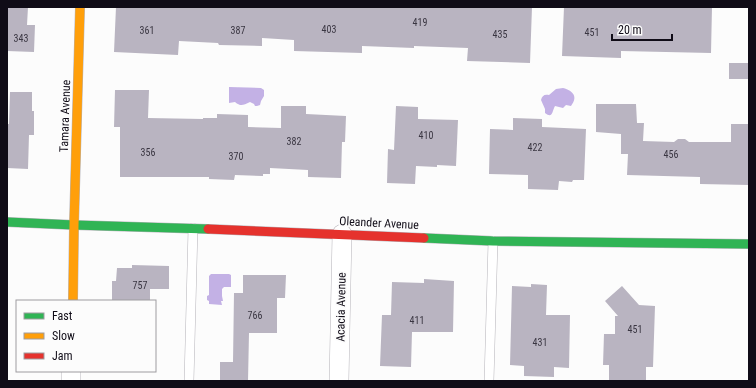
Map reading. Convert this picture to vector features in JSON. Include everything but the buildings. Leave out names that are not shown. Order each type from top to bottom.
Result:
[{"type":"street","name":"Tamara Avenue","points":[[73,300],[80,7]]},
{"type":"street","name":"Oleander Avenue","points":[[7,222],[193,228],[492,241],[749,244]]},
{"type":"street","name":"Acacia Avenue","points":[[339,381],[342,234]]},
{"type":"lane","points":[[189,381],[193,228]]},
{"type":"lane","points":[[489,381],[492,241]]},
{"type":"shaded area","points":[[229,87],[261,88],[264,90],[264,96],[260,105],[257,106],[250,102],[242,105],[235,102],[229,103]]},
{"type":"shaded area","points":[[563,88],[570,91],[574,95],[573,103],[571,106],[566,105],[563,108],[555,106],[552,114],[548,115],[545,113],[541,100],[543,96],[549,95],[556,89]]},
{"type":"shaded area","points":[[211,274],[231,275],[231,287],[224,287],[222,289],[222,305],[209,304],[209,301],[207,300],[207,296],[209,295],[209,276]]},
{"type":"traffic: fast","points":[[7,222],[208,229]]},
{"type":"traffic: fast","points":[[424,238],[493,241],[749,244]]},
{"type":"traffic: slow","points":[[73,300],[80,7]]},
{"type":"traffic: jam","points":[[208,229],[424,238]]}]
